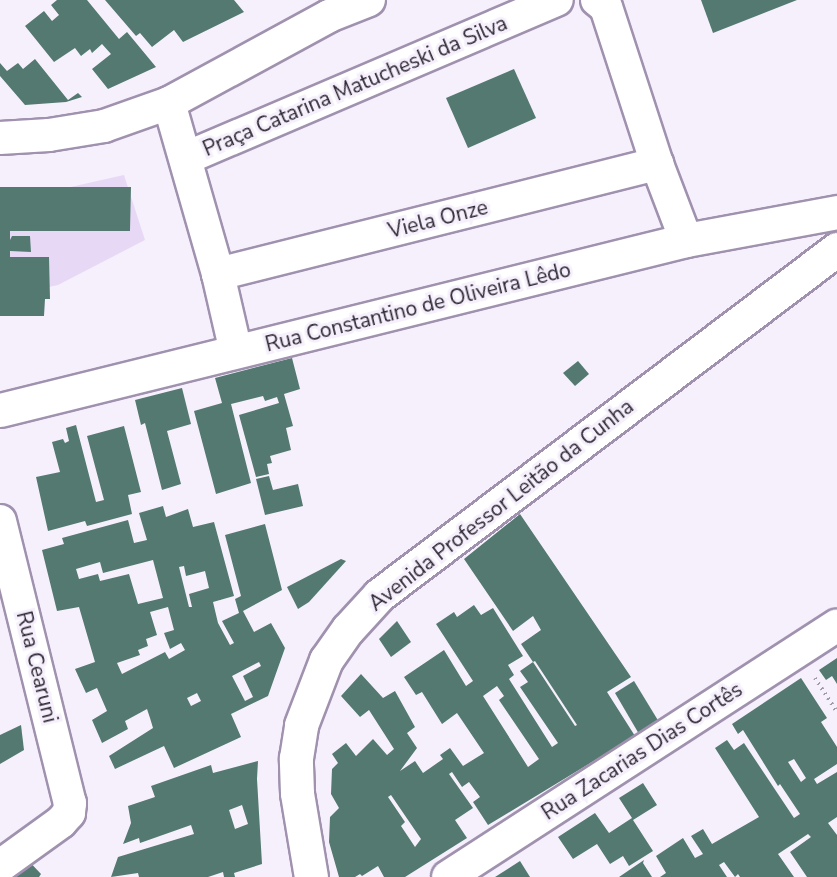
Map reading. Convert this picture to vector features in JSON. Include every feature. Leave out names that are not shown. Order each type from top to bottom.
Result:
[{"type":"street","points":[[0,138],[49,135],[104,126],[169,103],[337,8],[369,0]]},
{"type":"street","name":"Praça Catarina Matucheski da Silva","points":[[186,158],[557,0]]},
{"type":"street","points":[[597,0],[606,7],[657,164],[686,240]]},
{"type":"street","points":[[169,103],[218,274],[237,352]]},
{"type":"street","name":"Viela Onze","points":[[218,274],[657,164]]},
{"type":"street","name":"Rua Constantino de Oliveira Lêdo","points":[[0,410],[686,240],[837,212]]},
{"type":"street","name":"Avenida Professor Leitão da Cunha","points":[[311,877],[297,793],[296,758],[300,725],[326,660],[348,629],[379,595],[837,249]]},
{"type":"street","name":"Rua Cearuni","points":[[0,521],[69,793],[69,813],[0,866]]},
{"type":"street","name":"Rua Zacarias Dias Cortês","points":[[448,877],[837,625]]},
{"type":"path","points":[[797,651],[837,712]]},
{"type":"shaded area","points":[[124,175],[145,240],[58,285],[0,298],[0,191],[66,188]]},
{"type":"building","points":[[57,0],[87,0],[119,39],[127,32],[156,67],[108,89],[92,69],[111,54],[102,44],[92,53],[90,49],[81,56],[75,48],[54,62],[25,26],[44,11],[52,21],[59,15],[51,5]]},
{"type":"building","points":[[105,0],[234,0],[244,12],[183,42],[174,30],[152,47],[140,33],[136,36]]},
{"type":"building","points":[[701,0],[797,0],[713,33]]},
{"type":"building","points":[[35,59],[68,100],[78,93],[82,97],[66,102],[25,105],[0,76],[0,63],[7,71],[18,63],[23,69]]},
{"type":"building","points":[[514,69],[536,118],[468,148],[446,98]]},
{"type":"building","points":[[0,187],[131,187],[130,231],[10,231],[10,240],[12,236],[30,236],[31,252],[10,251],[10,257],[49,257],[50,299],[45,299],[44,316],[0,316]]},
{"type":"building","points":[[292,358],[300,389],[284,394],[293,426],[286,428],[291,450],[270,456],[272,463],[267,464],[269,474],[256,477],[239,415],[279,403],[277,397],[265,401],[263,396],[231,404],[251,483],[216,494],[194,411],[222,403],[215,378]]},
{"type":"building","points":[[578,361],[589,374],[575,386],[563,373]]},
{"type":"building","points":[[182,388],[191,424],[167,431],[181,484],[162,490],[145,423],[141,425],[135,400]]},
{"type":"building","points":[[76,425],[96,502],[104,500],[87,436],[124,426],[141,492],[128,495],[132,514],[87,526],[85,521],[48,531],[36,477],[60,472],[52,442],[63,439],[65,443],[69,441],[66,428]]},
{"type":"building","points":[[269,476],[273,490],[298,484],[303,506],[265,515],[256,479]]},
{"type":"building","points":[[163,506],[166,517],[188,509],[193,527],[214,522],[234,596],[213,602],[218,623],[230,645],[234,643],[222,621],[239,613],[235,599],[241,596],[225,535],[265,524],[282,590],[243,611],[254,632],[271,623],[285,648],[268,696],[231,714],[241,737],[174,768],[164,746],[115,769],[109,756],[153,728],[147,709],[125,721],[128,729],[102,743],[92,720],[107,711],[97,688],[86,693],[75,669],[95,662],[79,607],[57,611],[42,550],[64,544],[62,538],[128,520],[134,543],[147,540],[139,513]],"holes":[[[153,560],[163,598],[138,604],[129,574],[100,581],[98,574],[79,579],[76,569],[100,562],[103,573]],[[184,566],[186,576],[205,571],[209,588],[189,594],[192,607],[189,607],[179,567]],[[168,607],[174,630],[164,633],[170,649],[181,643],[185,650],[169,659],[165,652],[122,674],[117,663],[140,655],[138,650],[148,646],[146,639],[157,635],[150,612]],[[259,662],[261,666],[243,676],[253,697],[245,701],[232,676]],[[197,693],[201,701],[191,706],[187,698]]]},
{"type":"building","points":[[520,514],[631,677],[607,692],[635,736],[488,825],[473,802],[480,797],[469,782],[462,787],[452,772],[449,774],[473,808],[455,820],[467,838],[405,877],[384,877],[378,866],[362,876],[360,874],[355,877],[339,877],[329,842],[330,817],[339,808],[331,794],[332,769],[338,763],[332,754],[346,743],[356,756],[373,739],[387,755],[394,749],[369,710],[360,717],[341,696],[361,674],[383,698],[395,691],[415,727],[407,733],[417,748],[400,771],[415,761],[423,773],[443,759],[440,755],[450,748],[463,766],[484,753],[457,713],[442,724],[422,692],[416,695],[404,677],[444,650],[466,686],[473,681],[436,624],[454,612],[457,617],[474,605],[481,615],[493,608],[523,656],[508,665],[514,675],[509,679],[552,747],[558,743],[520,687],[528,682],[520,671],[533,662],[521,644],[541,630],[533,616],[513,631],[464,559]],"holes":[[[535,661],[577,725],[575,726],[533,662]],[[497,686],[504,696],[499,700],[539,759],[528,767],[483,696]],[[391,795],[421,839],[415,847],[401,826],[405,822],[388,797]]]},
{"type":"building","points":[[341,559],[346,561],[309,602],[298,609],[287,587]]},
{"type":"building","points":[[397,621],[411,642],[391,657],[379,639]]},
{"type":"building","points":[[837,658],[837,684],[832,676],[826,680],[819,670]]},
{"type":"building","points":[[801,678],[827,718],[821,722],[837,747],[837,764],[814,779],[817,784],[837,772],[837,817],[828,823],[837,835],[837,877],[807,877],[790,852],[811,837],[808,834],[778,854],[794,877],[740,877],[738,874],[735,877],[724,862],[719,865],[727,877],[660,877],[666,873],[656,856],[683,838],[695,858],[703,854],[691,836],[703,829],[712,844],[759,817],[715,748],[727,740],[734,750],[744,743],[794,818],[800,814],[780,784],[778,786],[743,730],[738,734],[732,724]],"holes":[[[794,759],[806,778],[801,782],[788,762]]]},
{"type":"building","points":[[634,681],[659,722],[639,734],[615,693]]},
{"type":"building","points":[[21,725],[24,750],[0,764],[0,735]]},
{"type":"building","points":[[258,761],[262,864],[234,873],[235,877],[224,877],[223,872],[208,877],[139,877],[138,873],[111,877],[118,857],[194,834],[191,825],[140,843],[139,838],[123,844],[131,823],[128,806],[155,797],[151,786],[211,765],[213,773]],"holes":[[[242,805],[248,824],[235,829],[229,810]]]},
{"type":"building","points":[[643,783],[657,805],[633,820],[653,851],[629,866],[623,856],[610,864],[597,844],[573,859],[558,837],[595,813],[609,833],[632,818],[619,798]]},
{"type":"building","points":[[24,856],[41,874],[39,877],[8,877]]},
{"type":"building","points":[[644,860],[643,863],[652,877],[619,877]]},
{"type":"building","points":[[520,861],[530,877],[495,877]]}]
